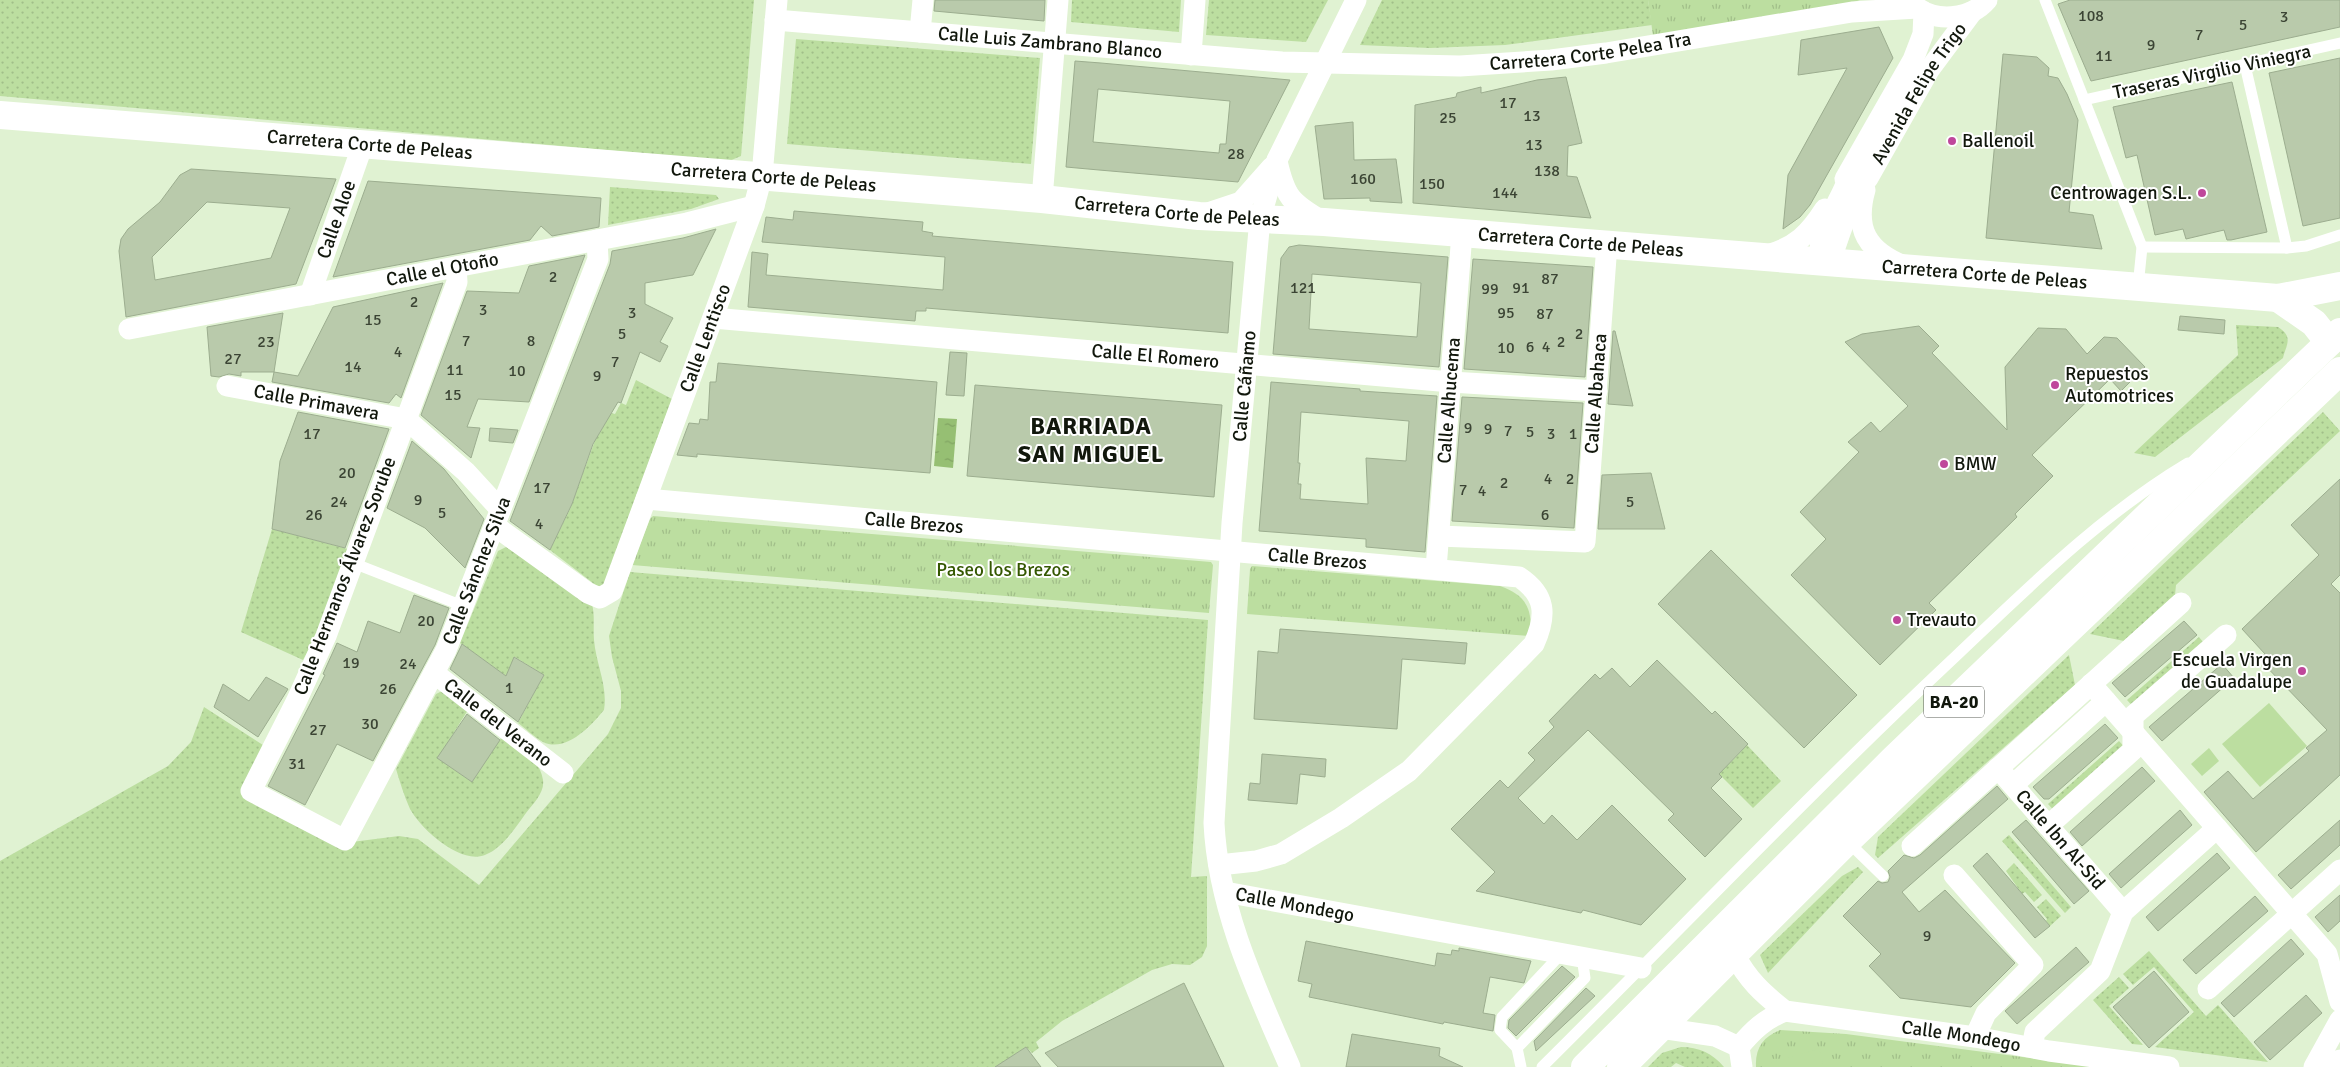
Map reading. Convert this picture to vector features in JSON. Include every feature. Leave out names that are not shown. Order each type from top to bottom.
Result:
[{"type":"main road","name":"Carretera Corte de Peleas","points":[[0,115],[1042,199],[1199,216],[1324,222],[2278,298],[2338,286]]},
{"type":"main road","name":"Carretera Corte de Peleas","points":[[2323,335],[2316,305],[2321,296],[2338,286]]},
{"type":"main road","points":[[2278,298],[2323,335]]},
{"type":"main road","name":"BA-20","points":[[1585,1067],[1893,760],[2232,436],[2323,335]]},
{"type":"main road","name":"BA-20","points":[[1620,1067],[1847,841],[2340,370]]},
{"type":"street","points":[[920,32],[923,0]]},
{"type":"street","points":[[1042,199],[1058,0]]},
{"type":"street","points":[[1191,55],[1195,0]]},
{"type":"street","points":[[1255,219],[1277,160],[1356,0]]},
{"type":"street","name":"Carretera Corte Pelea Tra","points":[[1852,12],[1874,0]]},
{"type":"street","name":"Carretera Corte Pelea Tra","points":[[1324,64],[1460,66],[1551,60],[1606,53],[1852,12],[1916,7],[1948,17],[1980,6]]},
{"type":"street","name":"Avenida Felipe Trigo","points":[[1762,257],[1785,250],[1811,229],[1860,173],[1929,70],[1980,6]]},
{"type":"street","name":"Avenida Felipe Trigo","points":[[1824,262],[1830,261],[1848,208],[1858,190],[1860,173],[1913,60],[1923,34],[1916,7]]},
{"type":"street","name":"Calle Luis Zambrano Blanco","points":[[776,10],[920,32],[1191,55],[1324,64]]},
{"type":"street","name":"Calle Lentisco","points":[[498,517],[588,593],[606,595],[646,499],[754,206],[762,176],[776,10]]},
{"type":"street","name":"Calle Aloe","points":[[310,295],[362,144]]},
{"type":"street","points":[[1199,216],[1241,202],[1260,183],[1277,160]]},
{"type":"street","points":[[1277,160],[1281,180],[1298,207],[1324,222]]},
{"type":"street","name":"Avenida Felipe Trigo","points":[[1860,173],[1860,215],[1864,234],[1877,251],[1888,260],[1908,268]]},
{"type":"street","points":[[1255,219],[1260,183]]},
{"type":"street","name":"Calle el Otoño","points":[[129,329],[688,223],[754,206]]},
{"type":"street","name":"Calle Cáñamo","points":[[1230,552],[1247,364],[1255,219]]},
{"type":"street","name":"Calle Alhucema","points":[[1436,569],[1462,233]]},
{"type":"street","name":"Calle Sánchez Silva","points":[[298,816],[345,840],[446,650],[598,259],[597,240]]},
{"type":"street","name":"Calle Albahaca","points":[[1439,536],[1586,542],[1607,244]]},
{"type":"street","name":"Calle Hermanos Álvarez Sorube","points":[[298,816],[251,791],[296,702],[322,644],[457,282],[456,267]]},
{"type":"street","name":"Calle El Romero","points":[[713,318],[1451,382],[1597,391]]},
{"type":"street","name":"Calle Primavera","points":[[227,386],[406,419]]},
{"type":"street","points":[[406,419],[466,472],[498,517]]},
{"type":"street","name":"Calle Brezos","points":[[646,499],[1518,576],[1529,583],[1536,592],[1543,615],[1541,629],[1534,644],[1409,772],[1341,818],[1281,854],[1256,861],[1219,865]]},
{"type":"street","name":"Calle Mondego","points":[[1230,552],[1214,823],[1219,865],[1225,892],[1641,968]]},
{"type":"street","points":[[1912,846],[2181,603]]},
{"type":"street","points":[[2048,826],[2226,635]]},
{"type":"street","name":"Calle del Verano","points":[[434,673],[563,773]]},
{"type":"street","points":[[2091,684],[2292,914],[2334,948],[2340,1002]]},
{"type":"street","points":[[2013,785],[2106,701]]},
{"type":"street","name":"Calle Ibn Al-Sid","points":[[1998,768],[2123,912]]},
{"type":"street","points":[[2032,1047],[2035,1032],[2100,971],[2123,912],[2217,828]]},
{"type":"street","points":[[2208,989],[2340,870]]},
{"type":"street","points":[[1954,875],[2033,965],[1986,1013],[1976,1037]]},
{"type":"street","points":[[1225,892],[1244,958],[1290,1067]]},
{"type":"street","points":[[1734,954],[1744,971],[1760,991],[1785,1011]]},
{"type":"street","points":[[1660,1028],[1715,1036],[1741,1057],[1761,1011],[1760,991]]},
{"type":"street","points":[[1754,1029],[1769,1017],[1785,1011]]},
{"type":"street","name":"Calle Mondego","points":[[1785,1011],[1976,1037],[2130,1064],[2169,1067]]},
{"type":"street","points":[[2315,1067],[2340,1020]]},
{"type":"street","points":[[2315,1067],[2340,1060]]},
{"type":"lane","points":[[2045,0],[2142,246],[2138,287]]},
{"type":"lane","name":"Traseras Virgilio Viniegra","points":[[2084,100],[2340,43]]},
{"type":"lane","points":[[2245,64],[2287,248]]},
{"type":"lane","points":[[2142,246],[2287,248],[2306,246],[2340,235]]},
{"type":"lane","points":[[1542,1067],[1889,719],[2021,595],[2111,514],[2150,486],[2232,436]]},
{"type":"lane","points":[[353,562],[463,606]]},
{"type":"lane","points":[[1847,841],[1883,876]]},
{"type":"lane","points":[[1521,1067],[1517,1048],[1500,1030],[1502,1017],[1562,953]]},
{"type":"lane","points":[[1517,1048],[1586,978],[1582,957]]},
{"type":"green space","points":[[0,0],[754,0],[741,156],[729,161],[0,96]]},
{"type":"green space","points":[[1072,0],[1181,0],[1179,32],[1071,22]]},
{"type":"green space","points":[[1209,0],[1328,0],[1306,42],[1206,35]]},
{"type":"green space","points":[[1382,0],[1648,0],[1652,25],[1505,45],[1430,48],[1360,45]]},
{"type":"green space","points":[[1648,0],[1860,0],[1653,36]]},
{"type":"green space","points":[[796,39],[1040,58],[1031,164],[787,144]]},
{"type":"green space","points":[[610,187],[716,195],[719,199],[691,209],[608,225]]},
{"type":"green space","points":[[2236,325],[2278,327],[2286,334],[2288,341],[2283,358],[2155,457],[2134,453],[2238,355]]},
{"type":"green space","points":[[636,380],[672,399],[602,590],[550,550],[570,509],[597,435],[611,413],[615,414],[621,403],[626,405]]},
{"type":"green space","points":[[2323,412],[2340,431],[2176,585],[2175,595],[2124,641],[2090,634]]},
{"type":"green space","name":"Paseo los Brezos","points":[[653,516],[1211,562],[1213,565],[1209,613],[632,565],[650,519]]},
{"type":"green space","points":[[272,529],[348,549],[316,636],[303,660],[241,632]]},
{"type":"green space","points":[[506,547],[592,604],[595,649],[603,684],[604,710],[585,730],[569,741],[560,744],[543,742],[518,723],[544,675],[515,657],[506,676],[460,643],[498,551]]},
{"type":"green space","points":[[1252,566],[1500,586],[1516,594],[1526,604],[1531,626],[1530,636],[1247,614],[1250,569]]},
{"type":"green space","points":[[630,572],[1208,620],[1191,877],[1207,876],[1207,946],[1202,957],[1190,965],[1172,964],[1152,970],[1062,1021],[1036,1042],[1039,1048],[1032,1053],[1026,1047],[995,1067],[0,1067],[0,861],[168,766],[191,742],[204,707],[263,745],[241,794],[336,844],[399,836],[418,839],[479,885],[608,734],[621,708],[621,691],[612,657],[609,636]]},
{"type":"green space","points":[[2199,637],[2208,648],[2136,710],[2127,700]]},
{"type":"green space","points":[[2069,655],[2075,685],[1878,858],[1875,855],[1878,837]]},
{"type":"green space","points":[[442,691],[468,710],[438,758],[472,782],[501,738],[527,754],[533,760],[541,772],[543,780],[538,798],[509,836],[493,851],[477,857],[455,851],[443,844],[423,826],[410,809],[396,769],[436,694]]},
{"type":"green space","points":[[2269,703],[2307,746],[2260,787],[2222,744]]},
{"type":"green space","points":[[2119,741],[2128,751],[2057,814],[2048,804]]},
{"type":"green space","points":[[1747,745],[1781,781],[1753,808],[1716,771],[1732,761]]},
{"type":"green space","points":[[2209,748],[2219,761],[2202,776],[2191,764]]},
{"type":"green space","points":[[2009,835],[2071,907],[2065,913],[2002,841]]},
{"type":"green space","points":[[2014,863],[2042,895],[2034,902],[2025,892],[2022,894],[2006,871]]},
{"type":"green space","points":[[1858,867],[1863,872],[1768,973],[1760,955],[1842,876]]},
{"type":"green space","points":[[2046,899],[2061,916],[2050,926],[2037,907]]},
{"type":"green space","points":[[2149,951],[2206,1016],[2218,1005],[2268,1062],[2155,1047],[2194,1012],[2154,967],[2133,985],[2123,974]]},
{"type":"green space","points":[[2119,977],[2129,988],[2109,1006],[2143,1045],[2132,1044],[2093,1000]]},
{"type":"green space","points":[[1780,1030],[1846,1034],[2098,1067],[1756,1067],[1757,1054],[1761,1044],[1769,1036]]},
{"type":"green space","points":[[1681,1047],[1694,1048],[1705,1052],[1724,1067],[1685,1067],[1676,1063],[1671,1067],[1648,1067],[1662,1053]]},
{"type":"green space","points":[[1819,1049],[1824,1067],[1770,1067],[1769,1063]]},
{"type":"water","points":[[938,418],[957,419],[953,468],[934,466]]},
{"type":"building","points":[[935,0],[1045,0],[1044,21],[934,11]]},
{"type":"building","points":[[2070,0],[2340,0],[2340,27],[2091,81],[2058,4]]},
{"type":"building","points":[[1879,27],[1893,58],[1810,205],[1800,217],[1783,229],[1788,175],[1847,68],[1798,75],[1801,40]]},
{"type":"building","points":[[2003,54],[2037,57],[2049,68],[2048,76],[2058,78],[2067,94],[2078,120],[2069,212],[2093,215],[2102,249],[1986,238]]},
{"type":"building","points":[[2340,58],[2340,218],[2303,226],[2269,73]]},
{"type":"building","points":[[1075,61],[1290,80],[1238,182],[1066,167]],"holes":[[[1098,89],[1230,101],[1226,144],[1220,144],[1219,153],[1093,142]]]},
{"type":"building","points":[[1566,77],[1582,143],[1568,146],[1567,176],[1577,177],[1591,218],[1413,203],[1415,105],[1456,97],[1457,93],[1481,87],[1481,93],[1537,80]]},
{"type":"building","name":"Centrowagen S.L.","points":[[2232,82],[2267,232],[2231,240],[2227,240],[2224,230],[2186,239],[2183,229],[2155,235],[2137,155],[2126,158],[2113,107]]},
{"type":"building","points":[[1353,122],[1354,160],[1396,159],[1402,203],[1370,201],[1370,198],[1324,199],[1315,126]]},
{"type":"building","points":[[191,169],[336,179],[296,284],[126,317],[119,251],[121,239],[128,229],[160,202],[180,175]],"holes":[[[207,202],[290,208],[271,258],[155,280],[152,257]]]},
{"type":"building","points":[[368,181],[601,198],[599,227],[552,236],[541,226],[530,240],[333,277]]},
{"type":"building","points":[[794,211],[923,222],[922,231],[933,233],[932,236],[1233,262],[1228,333],[926,308],[926,311],[916,311],[915,321],[748,307],[752,252],[768,254],[766,275],[943,290],[945,257],[762,242],[766,217],[793,220]]},
{"type":"building","points":[[716,229],[693,275],[645,283],[645,304],[673,318],[660,342],[668,346],[660,362],[640,352],[621,403],[618,402],[593,444],[572,504],[550,550],[510,521],[610,264],[612,251],[683,238]]},
{"type":"building","points":[[1299,245],[1448,257],[1439,367],[1273,354],[1281,258],[1289,247]],"holes":[[[1312,274],[1421,283],[1417,337],[1309,329]]]},
{"type":"building","points":[[585,255],[529,402],[478,399],[467,427],[480,428],[471,458],[421,415],[467,291],[519,293],[529,266]]},
{"type":"building","points":[[1473,259],[1593,267],[1585,377],[1464,369]]},
{"type":"building","points":[[443,283],[401,398],[396,394],[389,403],[272,382],[274,372],[298,376],[333,307]]},
{"type":"building","points":[[283,313],[274,372],[241,372],[241,376],[229,374],[219,377],[211,376],[207,327]]},
{"type":"building","points":[[2180,316],[2225,320],[2224,334],[2178,330]]},
{"type":"building","points":[[1919,326],[1939,346],[1932,353],[2007,430],[2005,367],[2038,328],[2066,329],[2087,354],[2104,337],[2117,338],[2145,367],[2121,391],[2110,379],[2032,455],[2053,476],[2015,514],[2017,517],[1929,603],[1936,610],[1880,665],[1791,575],[1826,539],[1800,512],[1859,452],[1848,442],[1871,422],[1880,432],[1908,406],[1845,342],[1862,334]]},
{"type":"building","points":[[1613,331],[1615,331],[1633,406],[1608,404]]},
{"type":"building","points":[[950,352],[967,353],[964,396],[946,395]]},
{"type":"building","points":[[718,363],[937,382],[930,473],[697,454],[697,457],[677,455],[689,423],[699,424],[700,419],[708,420],[710,382],[716,382]]},
{"type":"building","points":[[1271,382],[1437,396],[1425,552],[1366,547],[1366,539],[1259,531]],"holes":[[[1301,412],[1409,421],[1406,461],[1366,458],[1368,504],[1300,499],[1301,484],[1298,484],[1300,463],[1298,463]]]},
{"type":"building","points":[[975,385],[1222,405],[1214,497],[967,476]]},
{"type":"building","points":[[1462,397],[1583,403],[1574,528],[1452,521]]},
{"type":"building","points":[[298,412],[389,429],[345,548],[272,529],[280,461]]},
{"type":"building","points":[[490,428],[518,430],[513,443],[489,441]]},
{"type":"building","points":[[412,441],[444,469],[484,519],[465,568],[425,528],[387,508]]},
{"type":"building","points":[[1651,473],[1665,529],[1598,529],[1602,475]]},
{"type":"building","points":[[2340,479],[2340,575],[2331,584],[2340,593],[2340,775],[2256,852],[2204,792],[2228,771],[2253,799],[2309,751],[2306,748],[2327,730],[2259,659],[2265,654],[2242,629],[2319,555],[2291,525]]},
{"type":"building","points":[[1711,550],[1857,695],[1804,748],[1658,604]]},
{"type":"building","points":[[414,595],[449,608],[435,645],[373,761],[337,744],[305,805],[268,786],[325,675],[323,674],[337,643],[357,652],[368,621],[400,633]]},
{"type":"building","points":[[2184,621],[2197,635],[2125,697],[2112,683]]},
{"type":"building","points":[[1280,629],[1467,643],[1465,664],[1402,659],[1397,729],[1254,719],[1258,651],[1278,653]]},
{"type":"building","points":[[462,644],[506,676],[514,657],[544,675],[518,722],[450,669]]},
{"type":"building","points":[[1657,660],[1712,714],[1715,711],[1748,744],[1719,774],[1722,777],[1711,788],[1742,819],[1705,857],[1668,820],[1674,814],[1588,730],[1518,798],[1544,824],[1552,815],[1577,840],[1612,805],[1686,879],[1641,925],[1583,910],[1581,913],[1476,891],[1495,872],[1451,829],[1500,780],[1508,788],[1535,760],[1528,753],[1554,727],[1549,721],[1595,674],[1600,679],[1612,668],[1630,687]]},
{"type":"building","points":[[2222,664],[2234,678],[2162,741],[2149,727]]},
{"type":"building","points":[[266,677],[288,689],[258,737],[214,707],[223,684],[249,701]]},
{"type":"building","points":[[467,714],[500,740],[472,782],[437,758]]},
{"type":"building","points":[[2105,724],[2118,738],[2049,799],[2044,799],[2033,787]]},
{"type":"building","points":[[1262,754],[1326,759],[1325,777],[1300,774],[1297,804],[1248,800],[1250,783],[1260,784]]},
{"type":"building","points":[[2142,767],[2155,781],[2082,846],[2070,832]]},
{"type":"building","points":[[1997,786],[2008,799],[1902,892],[1919,912],[1945,890],[2015,963],[1971,1007],[1900,998],[1869,966],[1881,954],[1843,916],[1878,881],[1882,883],[1888,882],[1890,877],[1888,871],[1904,855],[1914,858],[1920,855]]},
{"type":"building","points":[[2180,810],[2192,825],[2121,888],[2109,874]]},
{"type":"building","points":[[2026,820],[2089,891],[2074,904],[2012,832]]},
{"type":"building","points":[[2340,820],[2340,845],[2291,889],[2278,875]]},
{"type":"building","points":[[1987,853],[2050,926],[2035,938],[1973,866]]},
{"type":"building","points":[[2217,853],[2230,868],[2158,931],[2146,917]]},
{"type":"building","points":[[2340,895],[2340,921],[2328,932],[2315,917]]},
{"type":"building","points":[[2255,896],[2268,911],[2196,974],[2183,960]]},
{"type":"building","points":[[2291,939],[2304,954],[2234,1017],[2221,1003]]},
{"type":"building","points":[[1306,941],[1435,966],[1437,953],[1451,955],[1452,950],[1459,951],[1459,948],[1531,961],[1524,983],[1490,977],[1483,1013],[1495,1015],[1493,1031],[1444,1022],[1443,1024],[1309,997],[1312,984],[1298,981]]},
{"type":"building","points":[[2076,947],[2089,962],[2017,1024],[2005,1011]]},
{"type":"building","points":[[1562,966],[1575,977],[1516,1036],[1508,1028],[1509,1020]]},
{"type":"building","points":[[2154,971],[2189,1012],[2149,1048],[2113,1007]]},
{"type":"building","points":[[1184,983],[1224,1067],[1058,1067],[1045,1053]]},
{"type":"building","points":[[1586,988],[1595,996],[1536,1051],[1534,1041]]},
{"type":"building","points":[[2306,995],[2322,1013],[2270,1060],[2254,1042]]},
{"type":"building","points":[[1352,1034],[1440,1048],[1439,1056],[1463,1067],[1346,1067]]},
{"type":"building","points":[[1026,1047],[1041,1067],[995,1067]]},
{"type":"place","name":"Ballenoil","points":[[1952,141]]},
{"type":"place","name":"Centrowagen S.L.","points":[[2202,193]]},
{"type":"place","name":"Repuestos Automotrices","points":[[2055,385]]},
{"type":"place","name":"BMW","points":[[1944,464]]},
{"type":"place","name":"Trevauto","points":[[1897,620]]},
{"type":"place","name":"Escuela Virgen de Guadalupe","points":[[2302,671]]},
{"type":"district","name":"BARRIADA SAN MIGUEL","points":[[1091,440]]}]
